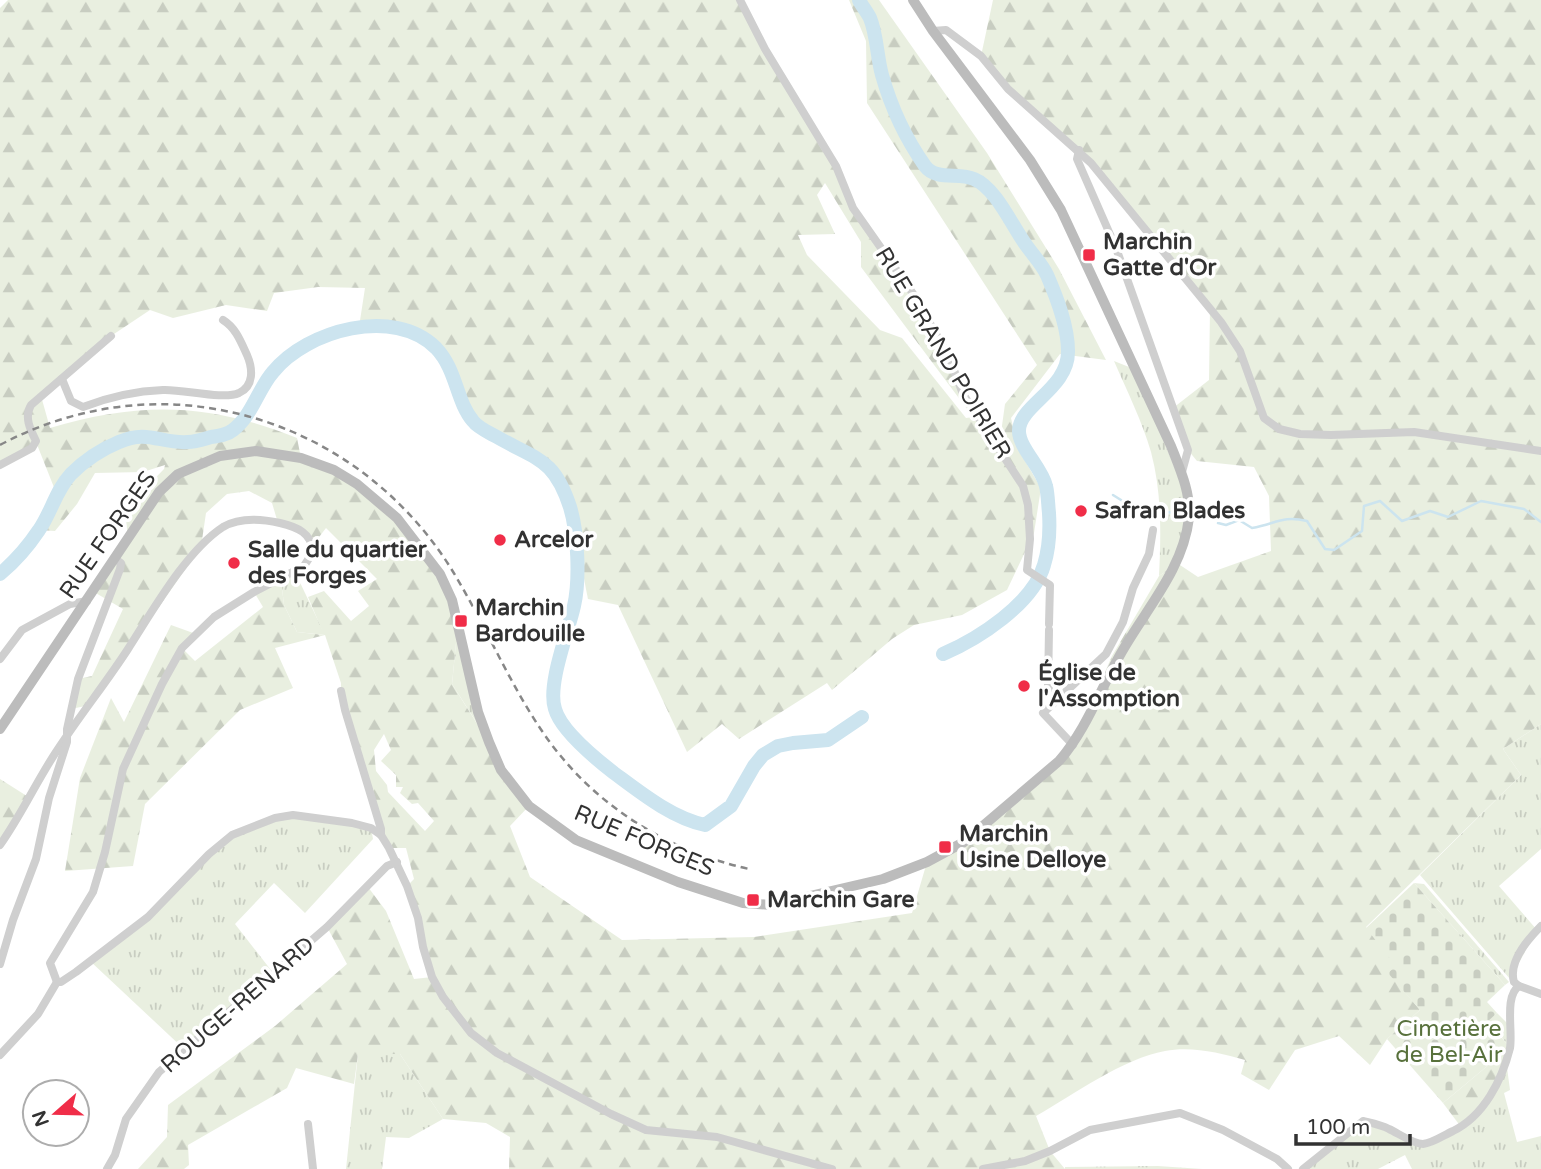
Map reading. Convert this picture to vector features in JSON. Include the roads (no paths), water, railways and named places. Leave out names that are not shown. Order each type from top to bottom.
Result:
[{"type":"main road","name":"RUE FORGES","points":[[0,729],[159,492],[178,474],[220,456],[256,451],[301,458],[334,470],[372,495],[397,518],[440,574],[452,600],[478,712],[502,770],[528,806],[576,840],[678,882],[743,903],[771,905],[883,879],[927,862],[964,842],[1059,761],[1073,745],[1121,654],[1177,563],[1184,545],[1189,516],[1182,472],[1061,210],[1030,159],[933,31],[913,0]]},
{"type":"street","name":"RUE GRAND POIRIER","points":[[740,0],[765,49],[836,166],[853,208],[934,328],[949,357],[962,394],[1023,486],[1028,505],[1030,538],[1027,570],[1050,585],[1048,688],[1057,699]]},
{"type":"street","points":[[933,31],[946,30],[982,56],[1008,89],[1079,150],[1220,322],[1240,351],[1264,418],[1279,429],[1300,434],[1331,435],[1426,433],[1541,451]]},
{"type":"street","points":[[1079,150],[1077,159],[1116,248],[1188,450],[1182,472]]},
{"type":"street","points":[[62,379],[71,401],[83,407],[111,396],[162,390],[236,394],[247,388],[251,379],[251,364],[239,336],[230,324],[223,320]]},
{"type":"street","points":[[0,466],[32,448],[36,441],[28,422],[27,411],[31,405],[111,336]]},
{"type":"street","points":[[0,845],[21,816],[58,748],[109,678],[154,607],[192,557],[217,532],[226,525],[245,520],[263,520],[298,528],[310,538],[313,552],[304,566],[214,617],[182,648],[172,665],[123,769],[105,852],[93,892],[50,963],[57,982]]},
{"type":"street","points":[[1073,745],[1043,713],[1106,654],[1123,622],[1133,588],[1149,554],[1153,530]]},
{"type":"street","points":[[0,964],[36,859],[78,679],[120,569],[121,563],[115,558]]},
{"type":"street","points":[[0,659],[22,630],[70,604],[87,601]]},
{"type":"street","points":[[341,691],[381,835]]},
{"type":"street","points":[[0,1055],[38,1013],[57,982],[76,972],[148,917],[209,853],[232,835],[275,818],[293,816],[352,823],[371,828],[381,835],[397,862],[418,918],[432,977],[443,997],[471,1033],[497,1053],[611,1114],[646,1129],[718,1137],[832,1169]]},
{"type":"street","name":"ROUGE-RENARD","points":[[107,1169],[115,1155],[126,1119],[159,1072],[310,943],[387,866],[397,862]]},
{"type":"street","points":[[1541,926],[1527,941],[1513,969],[1512,977],[1519,986],[1541,994]]},
{"type":"street","points":[[1303,1169],[1363,1121],[1386,1127],[1426,1144],[1468,1122],[1501,1077],[1510,1047],[1512,994],[1519,986]]},
{"type":"street","points":[[983,1169],[1025,1161],[1050,1152],[1090,1130],[1180,1113],[1223,1130],[1278,1159],[1288,1169]]},
{"type":"street","points":[[308,1124],[313,1169]]},
{"type":"waterway","points":[[859,0],[872,25],[880,68],[890,99],[918,156],[930,171],[941,175],[968,177],[989,190],[1047,275],[1061,312],[1068,342],[1066,364],[1061,375],[1027,412],[1019,430],[1022,443],[1044,479],[1047,489],[1049,532],[1044,565],[1028,593],[1002,619],[943,654]]},
{"type":"waterway","points":[[0,574],[35,536],[66,480],[82,464],[100,452],[129,438],[146,437],[188,442],[228,433],[240,424],[273,372],[288,357],[307,345],[352,328],[398,328],[418,335],[436,348],[448,366],[467,413],[475,424],[542,462],[550,469],[564,491],[575,530],[577,583],[574,606],[556,673],[553,699],[564,726],[598,760],[657,804],[681,817],[705,825],[731,806],[763,755],[778,746],[828,740],[862,717]]},
{"type":"waterway","points":[[1113,495],[1145,515]]},
{"type":"waterway","points":[[1218,523],[1226,525],[1239,520],[1252,528],[1285,520],[1307,521],[1325,549],[1334,550],[1362,531],[1364,506],[1380,501],[1402,521],[1430,511],[1448,517],[1481,501],[1524,509],[1541,522]]},
{"type":"waterway","points":[[1163,512],[1181,513]]},
{"type":"waterway","points":[[1194,514],[1206,516]]},
{"type":"railway","points":[[0,445],[25,433],[77,415],[132,405],[160,404],[187,405],[252,417],[322,446],[383,489],[410,515],[434,544],[455,575],[536,721],[568,765],[590,787],[637,823],[663,838],[691,851],[749,869]]},
{"type":"place","name":"Marchin Gatte d'Or","points":[[1089,255]]},
{"type":"place","name":"Safran Blades","points":[[1081,511]]},
{"type":"place","name":"Arcelor","points":[[500,540]]},
{"type":"place","name":"Salle du quartier des Forges","points":[[234,563]]},
{"type":"place","name":"Marchin Bardouille","points":[[461,621]]},
{"type":"place","name":"Église de l'Assomption","points":[[1024,686]]},
{"type":"place","name":"Marchin Usine Delloye","points":[[945,847]]},
{"type":"place","name":"Marchin Gare","points":[[753,900]]},
{"type":"park label","name":"Cimetière de Bel-Air","points":[[1449,1042]]}]
